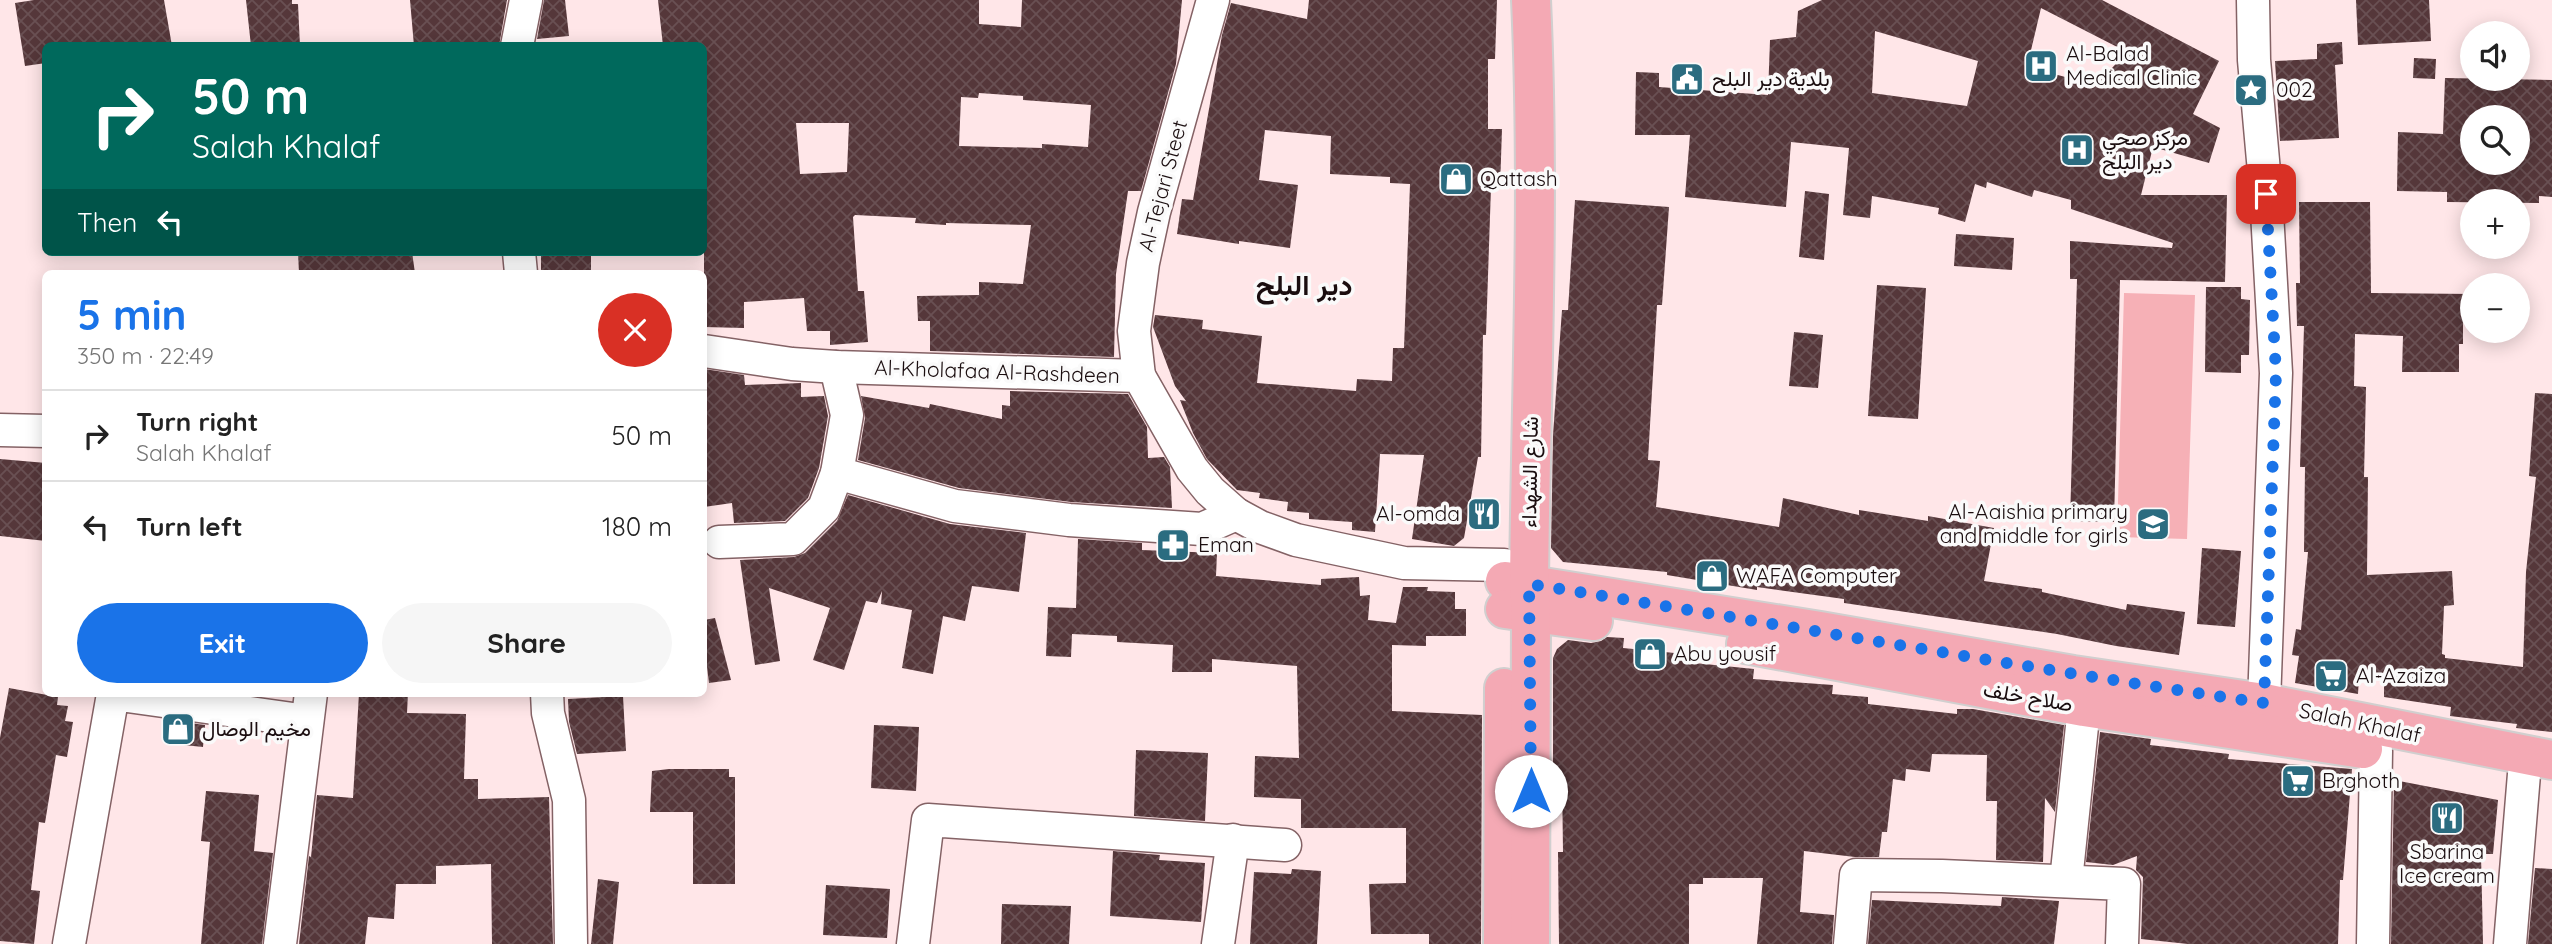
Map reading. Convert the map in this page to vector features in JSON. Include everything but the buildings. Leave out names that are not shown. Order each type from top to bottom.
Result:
[{"type":"main road","name":"شارع الشهداء","points":[[1508,0],[1515,590],[1530,944]]},
{"type":"main road","name":"شارع الشهداء","points":[[1503,944],[1515,590],[1534,205],[1531,0]]},
{"type":"main road","name":"Salah Khalaf","points":[[1515,590],[1820,631],[2073,675],[2264,703],[2543,771]]},
{"type":"main road","name":"صلاح خلف","points":[[1515,590],[1702,636],[2084,707],[2376,751],[2543,771]]},
{"type":"street","points":[[518,42],[526,0]]},
{"type":"street","name":"Al-Tejari Steet","points":[[1139,376],[1134,331],[1143,263],[1154,212],[1213,0]]},
{"type":"street","points":[[2253,0],[2254,60],[2266,194],[2276,373],[2264,703]]},
{"type":"street","name":"Al-Kholafaa Al-Rashdeen","points":[[707,351],[792,364],[836,367],[1139,376],[1192,469],[1210,491],[1236,514],[1259,527],[1296,540],[1515,590]]},
{"type":"street","points":[[719,542],[793,539],[824,508],[837,473],[847,415],[836,367]]},
{"type":"street","points":[[0,430],[42,430]]},
{"type":"street","points":[[837,473],[955,506],[1069,520],[1202,529],[1236,514]]},
{"type":"street","points":[[69,944],[112,697]]},
{"type":"street","points":[[158,697],[309,707],[280,944]]},
{"type":"street","points":[[547,697],[548,713],[569,800],[571,944]]},
{"type":"street","points":[[2066,881],[2084,707]]},
{"type":"street","points":[[2373,944],[2376,751]]},
{"type":"street","points":[[2510,944],[2543,771]]},
{"type":"street","points":[[913,944],[928,820],[1285,845]]},
{"type":"street","points":[[1218,944],[1233,840]]},
{"type":"street","points":[[1850,944],[1856,875],[2124,884],[2122,944]]},
{"type":"shaded area","points":[[2124,293],[2195,295],[2187,539],[2117,537]]},
{"type":"place","name":"Al-Balad Medical Clinic","points":[[2041,66]]},
{"type":"place","name":"بلدية دير البلح","points":[[1687,79]]},
{"type":"place","name":"002","points":[[2251,90]]},
{"type":"place","name":"مركز صحي دير البلح","points":[[2077,150]]},
{"type":"place","name":"Qattash","points":[[1456,179]]},
{"type":"place","name":"Al-omda","points":[[1484,514]]},
{"type":"place","name":"Al-Aaishia primary and middle for girls","points":[[2153,524]]},
{"type":"place","name":"Eman","points":[[1173,545]]},
{"type":"place","name":"WAFA Computer","points":[[1712,576]]},
{"type":"place","name":"Abu yousif","points":[[1650,654]]},
{"type":"place","name":"Al-Azaiza","points":[[2331,676]]},
{"type":"place","name":"مخيم الوصال","points":[[178,729]]},
{"type":"place","name":"Brghoth","points":[[2298,781]]},
{"type":"place","name":"Sbarina Ice cream","points":[[2447,818]]},
{"type":"district","name":"دير البلح","points":[[1304,285]]},
{"type":"route","points":[[1531,791],[1529,584],[2073,675],[2264,703],[2276,373],[2266,194]]}]
